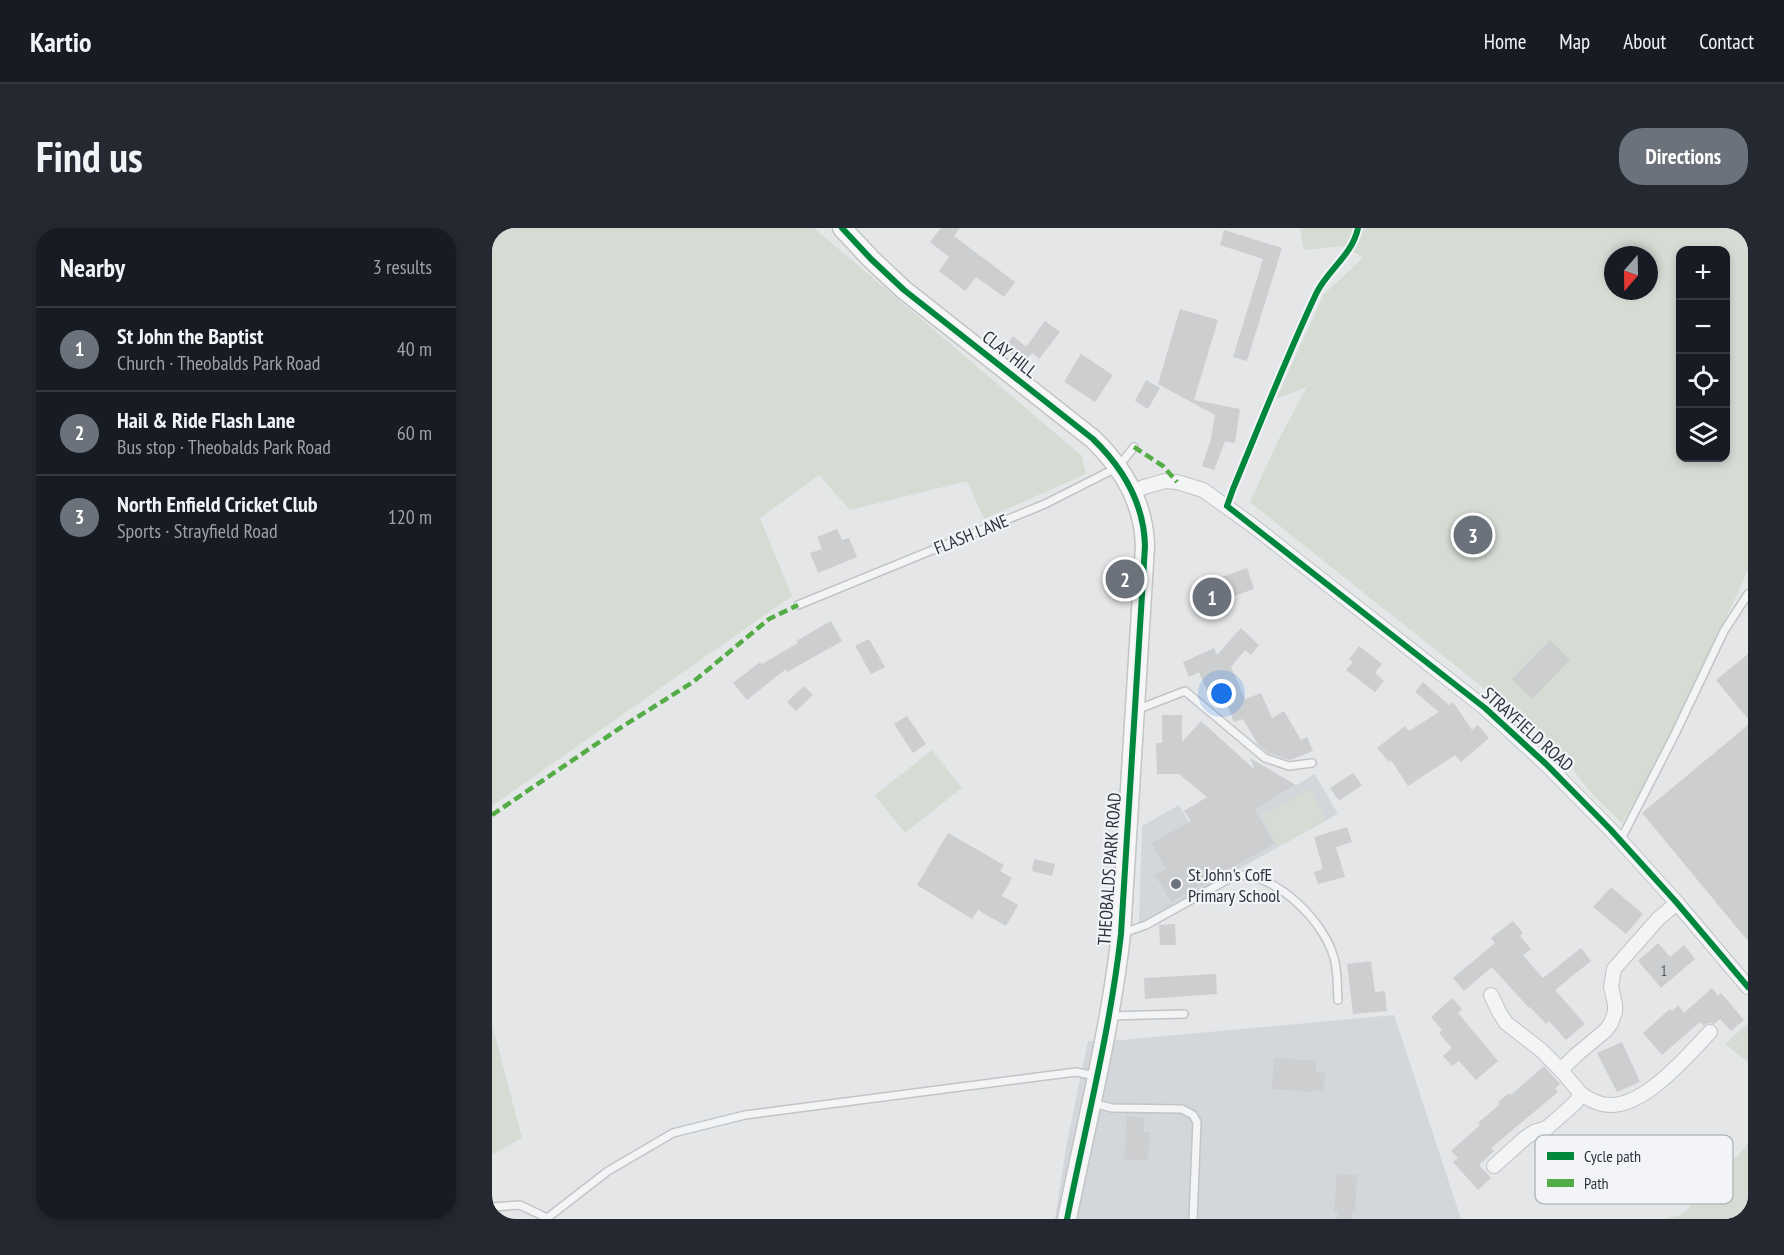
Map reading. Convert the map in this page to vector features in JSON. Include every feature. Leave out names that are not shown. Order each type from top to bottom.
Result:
[{"type":"street","name":"CLAY HILL","points":[[842,228],[904,290],[1108,453],[1133,492],[1142,516]]},
{"type":"street","name":"STRAYFIELD ROAD","points":[[1133,492],[1165,481],[1203,490],[1227,506],[1485,708],[1546,764],[1620,841],[1677,903],[1748,987]]},
{"type":"street","name":"THEOBALDS PARK ROAD","points":[[1067,1219],[1098,1076],[1121,934],[1145,546],[1142,516]]},
{"type":"street","points":[[1562,1070],[1611,1023],[1615,1012],[1611,987],[1614,969],[1658,919],[1677,903]]},
{"type":"street","points":[[1491,995],[1506,1023],[1541,1050],[1562,1070],[1581,1094],[1602,1104],[1613,1105],[1627,1101],[1650,1090],[1672,1072],[1710,1032]]},
{"type":"street","points":[[1494,1166],[1525,1138],[1547,1128],[1575,1103],[1581,1094]]},
{"type":"lane","name":"FLASH LANE","points":[[798,605],[1045,504],[1118,467],[1134,447]]},
{"type":"lane","points":[[1620,841],[1675,734],[1724,631],[1748,594]]},
{"type":"lane","points":[[1134,711],[1185,691],[1265,758],[1289,766],[1312,763]]},
{"type":"lane","points":[[1121,934],[1146,925],[1236,875],[1257,878],[1293,900],[1325,938],[1335,958],[1338,1000]]},
{"type":"lane","points":[[1109,1016],[1184,1014]]},
{"type":"lane","points":[[492,1207],[520,1205],[546,1218],[608,1171],[673,1133],[745,1116],[1076,1072],[1098,1076]]},
{"type":"lane","points":[[1092,1102],[1112,1108],[1182,1109],[1193,1115],[1197,1122],[1193,1219]]},
{"type":"shaded area","points":[[492,228],[814,228],[1082,456],[1086,474],[984,519],[967,481],[850,510],[819,475],[760,518],[792,596],[492,806]]},
{"type":"shaded area","points":[[1300,228],[1748,228],[1748,570],[1676,730],[1622,823],[1593,795],[1550,741],[1250,502],[1279,439],[1307,387],[1276,399],[1324,294],[1363,258],[1345,246],[1304,250]]},
{"type":"shaded area","points":[[932,750],[962,788],[905,833],[875,795]]},
{"type":"shaded area","name":"St John's CofE Primary School","points":[[1315,774],[1338,814],[1139,924],[1142,826],[1179,805],[1201,843]]},
{"type":"shaded area","points":[[1310,789],[1327,820],[1278,846],[1261,815]]},
{"type":"shaded area","points":[[1394,1015],[1461,1219],[1055,1219],[1067,1142],[1088,1041],[1122,1040]]},
{"type":"shaded area","points":[[1748,1023],[1748,1062],[1725,1044]]},
{"type":"shaded area","points":[[492,1024],[522,1138],[492,1155]]},
{"type":"shaded area","points":[[1748,1144],[1748,1219],[1666,1219],[1683,1214],[1692,1204],[1733,1204],[1733,1160]]},
{"type":"building","points":[[941,228],[960,228],[954,236],[1015,282],[1004,297],[976,277],[965,291],[939,271],[949,257],[930,242]]},
{"type":"building","points":[[1224,230],[1282,248],[1247,361],[1233,357],[1263,259],[1220,245]]},
{"type":"building","points":[[1180,309],[1218,320],[1194,400],[1240,409],[1235,443],[1225,441],[1214,470],[1202,466],[1211,439],[1215,415],[1158,384]]},
{"type":"building","points":[[1045,321],[1060,332],[1039,359],[1032,353],[1023,364],[1004,348],[1013,336],[1026,347]]},
{"type":"building","points":[[1081,354],[1113,375],[1095,402],[1064,382]]},
{"type":"building","points":[[1146,380],[1160,388],[1148,409],[1135,401]]},
{"type":"building","points":[[837,529],[842,540],[849,538],[857,557],[818,573],[810,553],[822,549],[817,537]]},
{"type":"building","points":[[1247,568],[1254,589],[1197,609],[1190,588]]},
{"type":"building","points":[[831,621],[842,641],[787,672],[786,669],[747,700],[733,683],[760,662],[762,664]]},
{"type":"building","points":[[1241,628],[1259,645],[1251,655],[1245,650],[1231,667],[1245,699],[1261,693],[1272,718],[1284,711],[1301,740],[1307,737],[1313,751],[1290,760],[1268,753],[1258,745],[1243,719],[1234,722],[1223,695],[1211,700],[1199,672],[1189,677],[1183,662],[1214,648],[1217,655]]},
{"type":"building","points":[[869,639],[885,667],[871,674],[855,646]]},
{"type":"building","points":[[1550,640],[1570,660],[1532,699],[1512,679]]},
{"type":"building","points":[[1359,646],[1382,664],[1375,673],[1384,681],[1375,692],[1346,670],[1353,662],[1349,659]]},
{"type":"building","points":[[1748,654],[1748,719],[1716,680]]},
{"type":"building","points":[[1423,682],[1449,705],[1453,702],[1472,730],[1478,725],[1489,738],[1461,762],[1455,755],[1408,786],[1391,760],[1389,762],[1377,748],[1405,726],[1409,731],[1439,712],[1415,692]]},
{"type":"building","points":[[804,686],[813,695],[796,711],[787,702]]},
{"type":"building","points":[[1162,715],[1182,715],[1182,742],[1201,721],[1255,770],[1250,758],[1296,785],[1255,810],[1274,844],[1171,902],[1155,875],[1166,869],[1151,843],[1191,821],[1184,811],[1207,797],[1179,774],[1157,774],[1156,743],[1162,743]]},
{"type":"building","points":[[907,716],[926,744],[913,753],[894,724]]},
{"type":"building","points":[[1748,725],[1748,941],[1642,813]]},
{"type":"building","points":[[1353,773],[1362,785],[1339,801],[1330,788]]},
{"type":"building","points":[[1347,827],[1352,842],[1336,847],[1345,877],[1318,884],[1314,872],[1323,869],[1314,837]]},
{"type":"building","points":[[948,833],[1004,865],[1000,871],[1012,878],[1002,896],[1018,905],[1006,926],[978,910],[972,919],[917,885]]},
{"type":"building","points":[[1034,859],[1055,864],[1052,876],[1032,871]]},
{"type":"building","points":[[1611,887],[1643,914],[1626,934],[1593,907]]},
{"type":"building","points":[[1513,921],[1523,933],[1520,936],[1531,949],[1523,955],[1543,978],[1581,948],[1591,961],[1555,990],[1585,1024],[1566,1040],[1549,1021],[1546,1024],[1529,1008],[1492,967],[1464,991],[1453,978],[1495,943],[1491,938]]},
{"type":"building","points":[[1175,924],[1176,945],[1160,945],[1159,925]]},
{"type":"building","points":[[1658,943],[1670,957],[1684,945],[1695,959],[1661,988],[1638,961]]},
{"type":"building","points":[[1371,961],[1375,992],[1385,991],[1387,1011],[1353,1014],[1347,964]]},
{"type":"building","points":[[1216,974],[1217,994],[1145,999],[1144,978]]},
{"type":"building","points":[[1712,988],[1718,996],[1721,993],[1744,1020],[1731,1031],[1720,1019],[1714,1024],[1708,1023],[1704,1026],[1700,1022],[1662,1055],[1643,1033],[1670,1009],[1672,1011],[1678,1005],[1684,1013]]},
{"type":"building","points":[[1452,998],[1462,1009],[1458,1013],[1498,1061],[1476,1080],[1459,1061],[1452,1066],[1443,1056],[1452,1048],[1439,1033],[1442,1030],[1431,1017]]},
{"type":"building","points":[[1622,1042],[1640,1082],[1617,1092],[1597,1053]]},
{"type":"building","points":[[1274,1058],[1316,1061],[1316,1072],[1325,1073],[1324,1091],[1272,1089]]},
{"type":"building","points":[[1544,1066],[1560,1084],[1555,1089],[1558,1092],[1491,1148],[1494,1151],[1479,1165],[1491,1178],[1478,1190],[1453,1162],[1458,1158],[1451,1151],[1480,1125],[1478,1123],[1500,1104],[1498,1102],[1509,1093],[1511,1095]]},
{"type":"building","points":[[1127,1116],[1144,1118],[1143,1132],[1150,1132],[1148,1161],[1124,1159]]},
{"type":"building","points":[[1337,1174],[1357,1175],[1355,1212],[1352,1212],[1351,1219],[1337,1219],[1338,1211],[1334,1211]]},
{"type":"marked path","points":[[1134,447],[1163,466],[1177,482]]},
{"type":"marked path","points":[[492,815],[617,730],[693,682],[769,619],[798,605]]},
{"type":"cycle path","points":[[842,228],[904,290],[1093,439],[1122,474],[1141,515],[1145,546],[1121,934],[1104,1042],[1067,1219]]},
{"type":"cycle path","points":[[1358,228],[1345,255],[1316,294],[1273,391],[1227,506],[1485,708],[1546,764],[1610,829],[1748,987]]},
{"type":"place","name":"North Enfield Cricket Club","points":[[1473,535]]},
{"type":"place","name":"Hail & Ride Flash Lane","points":[[1125,579]]},
{"type":"place","name":"St John the Baptist","points":[[1212,597]]},
{"type":"place","name":"St John's CofE Primary School","points":[[1176,884]]}]
